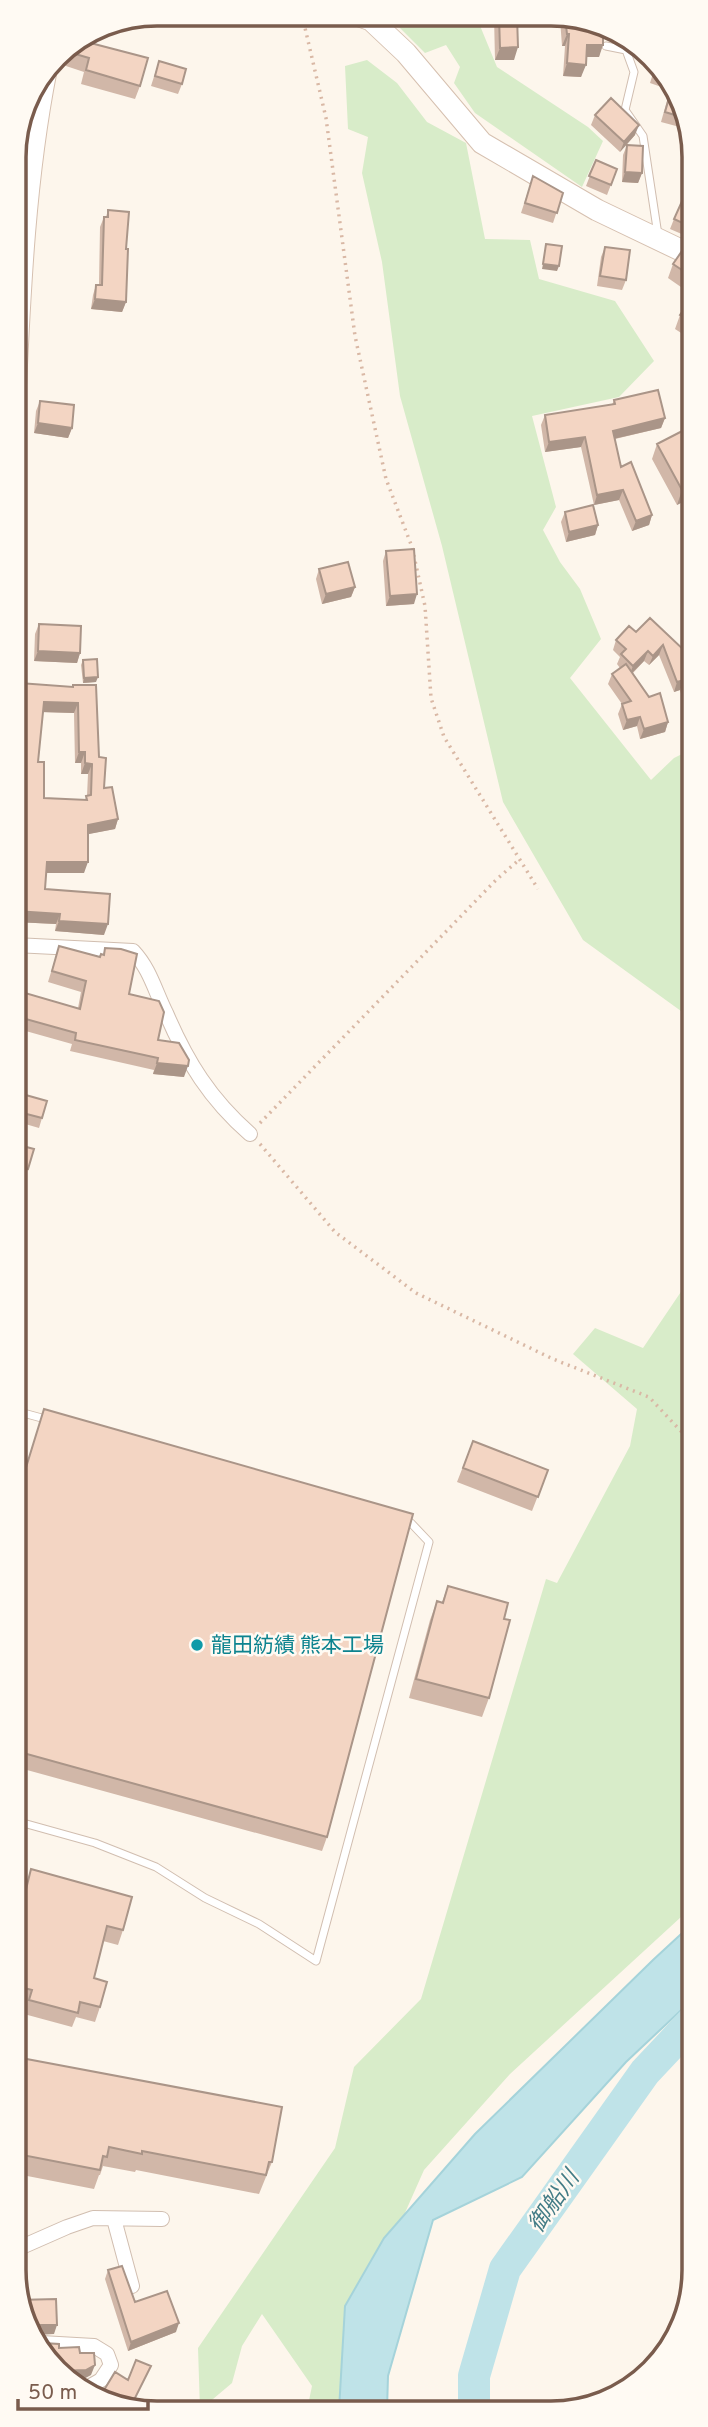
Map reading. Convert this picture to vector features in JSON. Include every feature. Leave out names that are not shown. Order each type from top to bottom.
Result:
[{"type":"street","points":[[378,26],[407,52],[482,143],[597,210],[682,251]]},
{"type":"street","points":[[27,218],[41,97]]},
{"type":"street","points":[[27,946],[133,951],[145,964],[166,1014],[212,1098],[250,1134]]},
{"type":"street","points":[[26,2245],[93,2218],[162,2219]]},
{"type":"street","points":[[114,2219],[132,2286]]},
{"type":"street","points":[[49,2343],[94,2346],[107,2354],[110,2365],[101,2380],[94,2384]]},
{"type":"lane","points":[[606,46],[625,50]]},
{"type":"lane","points":[[626,51],[634,72],[625,110],[643,136],[659,240]]},
{"type":"lane","points":[[26,1414],[54,1422]]},
{"type":"lane","points":[[26,1824],[95,1843],[156,1867],[205,1898],[259,1924],[316,1961],[429,1542],[411,1523],[397,1520]]},
{"type":"path","points":[[305,26],[326,118],[355,336],[386,479],[412,547],[425,606],[431,698],[444,737],[538,889]]},
{"type":"path","points":[[520,859],[497,879],[250,1134],[266,1149],[335,1232],[416,1293],[553,1359],[649,1397],[681,1433]]},
{"type":"green space","points":[[398,26],[480,26],[497,67],[588,127],[603,141],[582,187],[475,113],[454,83],[460,67],[446,45],[425,53]]},
{"type":"green space","points":[[367,60],[397,83],[427,122],[466,143],[485,239],[530,240],[539,279],[615,301],[654,361],[619,397],[532,416],[556,507],[543,530],[560,562],[580,589],[601,639],[570,678],[651,780],[682,754],[682,1011],[583,940],[503,802],[442,546],[400,396],[382,262],[362,173],[368,137],[348,129],[345,66]]},
{"type":"green space","points":[[681,1291],[681,1917],[510,2074],[424,2170],[360,2314],[363,2401],[309,2401],[312,2386],[262,2314],[242,2346],[232,2383],[211,2401],[200,2401],[198,2348],[335,2148],[354,2067],[421,1999],[546,1579],[557,1583],[630,1446],[637,1409],[573,1354],[595,1328],[643,1348]]},
{"type":"water","points":[[681,1934],[681,2010],[626,2062],[522,2177],[433,2220],[388,2376],[387,2401],[340,2401],[345,2306],[384,2238],[475,2134]]},
{"type":"building","points":[[499,26],[517,26],[518,47],[500,48]]},
{"type":"building","points":[[566,28],[585,31],[603,37],[603,45],[587,45],[586,65],[567,63]]},
{"type":"building","points":[[93,44],[148,58],[140,86],[86,70],[89,58],[76,54]]},
{"type":"building","points":[[159,61],[186,69],[182,84],[155,76]]},
{"type":"building","points":[[611,98],[639,125],[624,142],[595,115]]},
{"type":"building","points":[[668,100],[675,115],[665,112]]},
{"type":"building","points":[[627,145],[643,146],[642,173],[625,172]]},
{"type":"building","points":[[596,160],[617,169],[611,185],[589,176]]},
{"type":"building","points":[[533,176],[563,193],[557,213],[525,203]]},
{"type":"building","points":[[682,201],[682,223],[674,219]]},
{"type":"building","points":[[108,210],[129,212],[126,302],[95,299],[96,285],[102,285],[104,217],[108,217]]},
{"type":"building","points":[[546,244],[562,246],[559,266],[543,264]]},
{"type":"building","points":[[605,247],[630,250],[626,280],[600,276]]},
{"type":"building","points":[[682,251],[682,270],[673,264]]},
{"type":"building","points":[[658,390],[665,418],[613,431],[621,467],[631,462],[652,515],[636,521],[623,490],[597,495],[585,437],[549,442],[545,415],[615,404],[614,400]]},
{"type":"building","points":[[40,401],[74,405],[72,428],[38,423]]},
{"type":"building","points":[[682,431],[682,490],[657,444]]},
{"type":"building","points":[[593,505],[598,525],[569,532],[565,512]]},
{"type":"building","points":[[414,549],[417,594],[390,596],[386,551]]},
{"type":"building","points":[[348,562],[355,587],[326,594],[319,569]]},
{"type":"building","points":[[650,618],[682,648],[682,681],[677,682],[663,645],[653,656],[648,651],[633,666],[621,654],[626,649],[616,640],[629,626],[636,632]]},
{"type":"building","points":[[39,624],[81,626],[80,653],[38,651]]},
{"type":"building","points":[[97,659],[98,677],[84,678],[83,660]]},
{"type":"building","points":[[626,664],[649,697],[660,693],[668,722],[644,729],[640,717],[627,720],[622,704],[631,701],[612,674]]},
{"type":"building","points":[[27,684],[73,687],[96,685],[99,757],[106,758],[104,788],[112,787],[118,819],[88,825],[88,862],[47,862],[45,889],[110,894],[108,924],[59,921],[60,914],[27,912]],"holes":[[[44,702],[78,703],[79,752],[85,752],[85,763],[92,764],[91,795],[86,796],[87,800],[44,798],[44,762],[38,762]]]},
{"type":"building","points":[[59,946],[100,957],[101,954],[104,955],[105,948],[137,954],[129,994],[159,1001],[164,1012],[158,1040],[179,1043],[189,1060],[188,1066],[157,1063],[158,1058],[75,1040],[76,1033],[27,1019],[27,993],[80,1009],[86,981],[52,971]]},
{"type":"building","points":[[27,1095],[47,1101],[42,1118],[27,1114]]},
{"type":"building","points":[[27,1147],[34,1149],[27,1169]]},
{"type":"building","name":"龍田紡績 熊本工場","points":[[44,1409],[413,1514],[327,1837],[26,1754],[26,1466]]},
{"type":"building","points":[[473,1441],[548,1470],[538,1497],[463,1468]]},
{"type":"building","points":[[448,1586],[508,1603],[504,1619],[510,1620],[489,1698],[416,1679],[437,1601],[443,1603]]},
{"type":"building","points":[[31,1869],[132,1897],[123,1930],[107,1926],[94,1978],[107,1982],[100,2007],[80,2002],[78,2013],[29,2000],[32,1990],[26,1989],[26,1889]]},
{"type":"building","points":[[26,2059],[282,2107],[272,2162],[269,2162],[266,2175],[109,2147],[107,2157],[103,2156],[100,2170],[26,2156]]},
{"type":"building","points":[[122,2266],[135,2302],[167,2291],[179,2323],[131,2342],[108,2270]]},
{"type":"building","points":[[56,2299],[57,2325],[39,2326],[30,2300]]},
{"type":"building","points":[[49,2343],[59,2344],[59,2348],[79,2347],[80,2353],[94,2353],[95,2365],[86,2370],[74,2370]]},
{"type":"building","points":[[136,2360],[151,2366],[135,2398],[104,2390],[115,2372],[128,2380]]},
{"type":"waterway","name":"御船川","points":[[474,2401],[474,2376],[505,2269],[645,2072],[681,2034]]},
{"type":"place","name":"龍田紡績 熊本工場","points":[[197,1645]]}]
